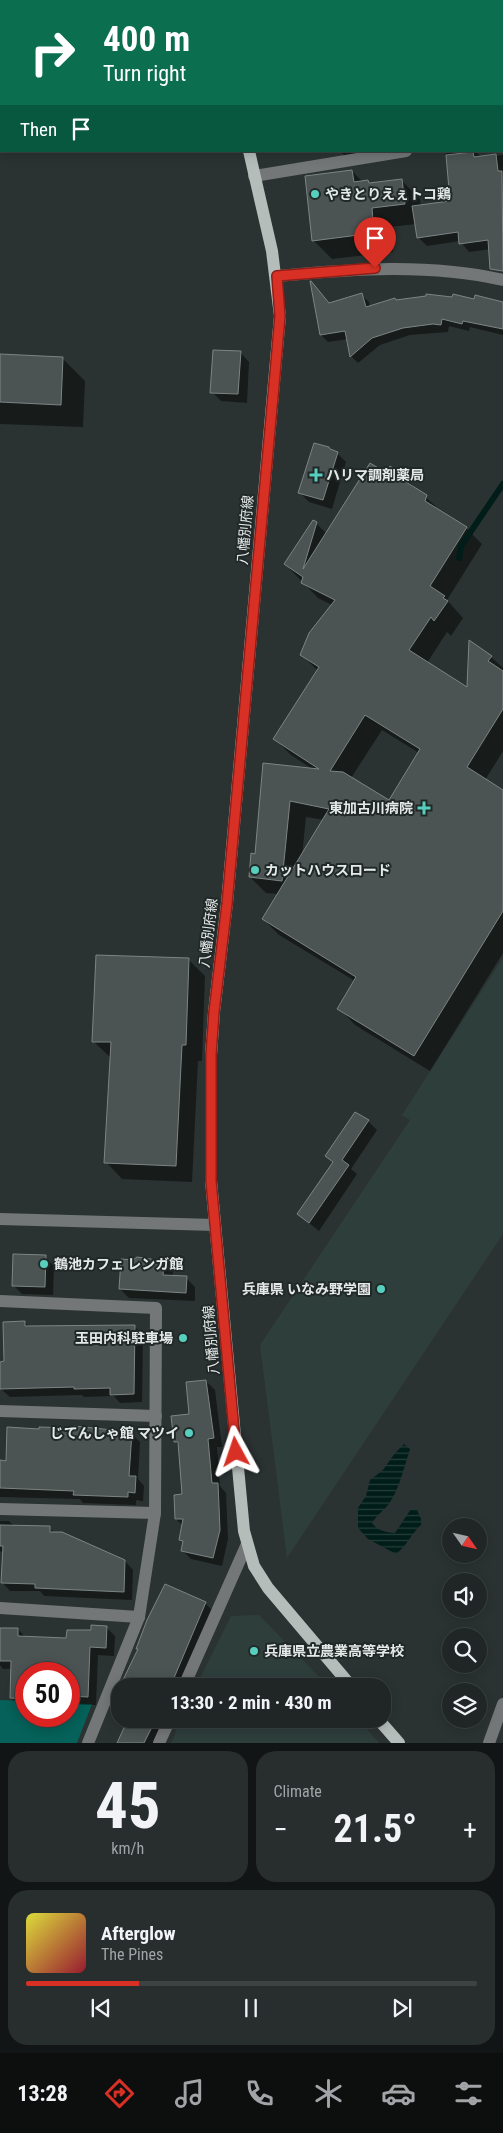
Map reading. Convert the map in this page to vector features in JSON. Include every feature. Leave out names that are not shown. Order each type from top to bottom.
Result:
[{"type":"main road","name":"八幡別府線","points":[[249,152],[277,276],[280,316],[227,904],[214,1012],[211,1055],[211,1181],[242,1510],[247,1544],[254,1566],[268,1588],[344,1678]]},
{"type":"main road","points":[[386,1728],[399,1743]]},
{"type":"street","points":[[254,176],[400,152]]},
{"type":"street","points":[[277,276],[394,268],[470,273],[503,280]]},
{"type":"street","points":[[0,1219],[216,1225]]},
{"type":"street","points":[[0,1301],[156,1308],[155,1513],[139,1618],[88,1743]]},
{"type":"street","points":[[0,1411],[156,1416]]},
{"type":"street","points":[[0,1509],[155,1513]]},
{"type":"street","points":[[188,1678],[247,1544]]},
{"type":"street","points":[[0,1608],[139,1618]]},
{"type":"street","points":[[489,1743],[503,1704]]},
{"type":"street","points":[[159,1743],[166,1728]]},
{"type":"shaded area","name":"兵庫県 いなみ野学園","points":[[503,958],[503,1234],[287,1558],[260,1345],[410,1120],[402,1115]]},
{"type":"shaded area","points":[[404,1444],[410,1449],[398,1486],[392,1500],[372,1523],[382,1531],[395,1533],[411,1509],[417,1510],[421,1519],[421,1525],[396,1554],[368,1539],[358,1528],[358,1508],[366,1496],[370,1480],[383,1470]]},
{"type":"shaded area","name":"兵庫県立農業高等学校","points":[[259,1615],[320,1678],[200,1678],[231,1616]]},
{"type":"shaded area","points":[[177,1728],[366,1728],[379,1743],[171,1743]]},
{"type":"green space","points":[[0,1700],[15,1701],[15,1727],[80,1727],[80,1703],[92,1704],[77,1743],[0,1743]]},
{"type":"building","points":[[473,152],[474,157],[496,154],[498,171],[502,171],[503,271],[490,269],[488,240],[459,244],[458,232],[417,238],[412,206],[450,201],[446,155]]},
{"type":"building","points":[[352,170],[354,182],[368,180],[369,183],[402,179],[405,204],[372,208],[374,233],[312,241],[305,176]]},
{"type":"building","points":[[310,281],[329,303],[362,293],[366,307],[395,298],[396,300],[426,296],[426,294],[452,297],[453,294],[474,299],[475,295],[503,302],[503,329],[463,321],[462,324],[442,319],[441,325],[433,324],[403,328],[372,338],[350,357],[345,331],[320,335]]},
{"type":"building","points":[[213,350],[241,351],[238,394],[210,393]]},
{"type":"building","points":[[0,354],[63,357],[61,405],[0,402]]},
{"type":"building","points":[[314,443],[329,447],[338,452],[323,500],[298,493]]},
{"type":"building","points":[[370,463],[385,472],[390,466],[408,479],[406,482],[427,495],[425,501],[467,527],[430,586],[445,596],[443,598],[448,601],[434,621],[431,617],[409,650],[467,687],[469,640],[492,656],[488,661],[503,671],[503,709],[467,767],[503,790],[503,911],[414,1056],[337,1009],[356,977],[262,919],[329,809],[290,801],[282,881],[249,877],[251,853],[255,854],[263,763],[319,769],[273,739],[319,667],[300,655],[309,633],[335,600],[301,583],[303,577],[284,564],[313,520],[317,522],[303,569]],"holes":[[[365,715],[420,749],[389,800],[343,772],[330,771]]]},
{"type":"building","points":[[96,955],[189,958],[186,1045],[182,1045],[176,1166],[104,1163],[111,1042],[92,1042]]},
{"type":"building","points":[[355,1112],[369,1120],[342,1160],[349,1165],[309,1223],[297,1214],[333,1162],[325,1156]]},
{"type":"building","points":[[13,1254],[46,1255],[45,1287],[12,1286]]},
{"type":"building","points":[[137,1257],[164,1261],[163,1275],[187,1276],[186,1293],[119,1289],[121,1259],[133,1260]]},
{"type":"building","points":[[25,1321],[25,1326],[135,1325],[134,1394],[110,1395],[110,1388],[0,1389],[0,1362],[4,1361],[3,1322]]},
{"type":"building","points":[[206,1380],[214,1438],[208,1439],[212,1483],[218,1483],[220,1530],[213,1558],[181,1551],[183,1541],[179,1540],[183,1519],[175,1519],[174,1495],[182,1494],[178,1442],[174,1442],[171,1416],[189,1414],[186,1382]]},
{"type":"building","points":[[74,1426],[132,1432],[129,1476],[136,1476],[135,1493],[128,1492],[128,1497],[73,1495],[74,1491],[0,1488],[0,1460],[6,1461],[7,1427],[39,1429],[39,1427],[74,1428]]},
{"type":"building","points":[[0,1525],[50,1526],[50,1532],[62,1532],[125,1560],[124,1592],[35,1588],[35,1584],[1,1583],[3,1546],[0,1546]]},
{"type":"building","points":[[165,1584],[206,1602],[174,1678],[124,1678],[138,1649],[136,1649],[147,1620]]},
{"type":"building","points":[[91,1625],[107,1626],[106,1648],[90,1647],[88,1697],[80,1697],[80,1662],[15,1662],[15,1698],[10,1698],[11,1661],[0,1661],[0,1628],[18,1628],[18,1636],[66,1638],[67,1630],[91,1630]]},
{"type":"building","points":[[124,1728],[152,1728],[144,1743],[117,1743]]},
{"type":"waterway","points":[[459,558],[461,546],[503,484]]},
{"type":"place","name":"やきとりえぇトコ鶏","points":[[315,194]]},
{"type":"place","name":"ハリマ調剤薬局","points":[[316,475]]},
{"type":"place","name":"東加古川病院","points":[[424,808]]},
{"type":"place","name":"カットハウスロード","points":[[255,870]]},
{"type":"place","name":"鶴池カフェ レンガ館","points":[[44,1264]]},
{"type":"place","name":"兵庫県 いなみ野学園","points":[[381,1289]]},
{"type":"place","name":"玉田内科駐車場","points":[[183,1338]]},
{"type":"place","name":"じてんしゃ館 マツイ","points":[[189,1433]]},
{"type":"place","name":"兵庫県立農業高等学校","points":[[254,1651]]},
{"type":"route","points":[[236,1452],[211,1181],[211,1055],[214,1012],[227,904],[280,316],[277,276],[375,268]]}]
